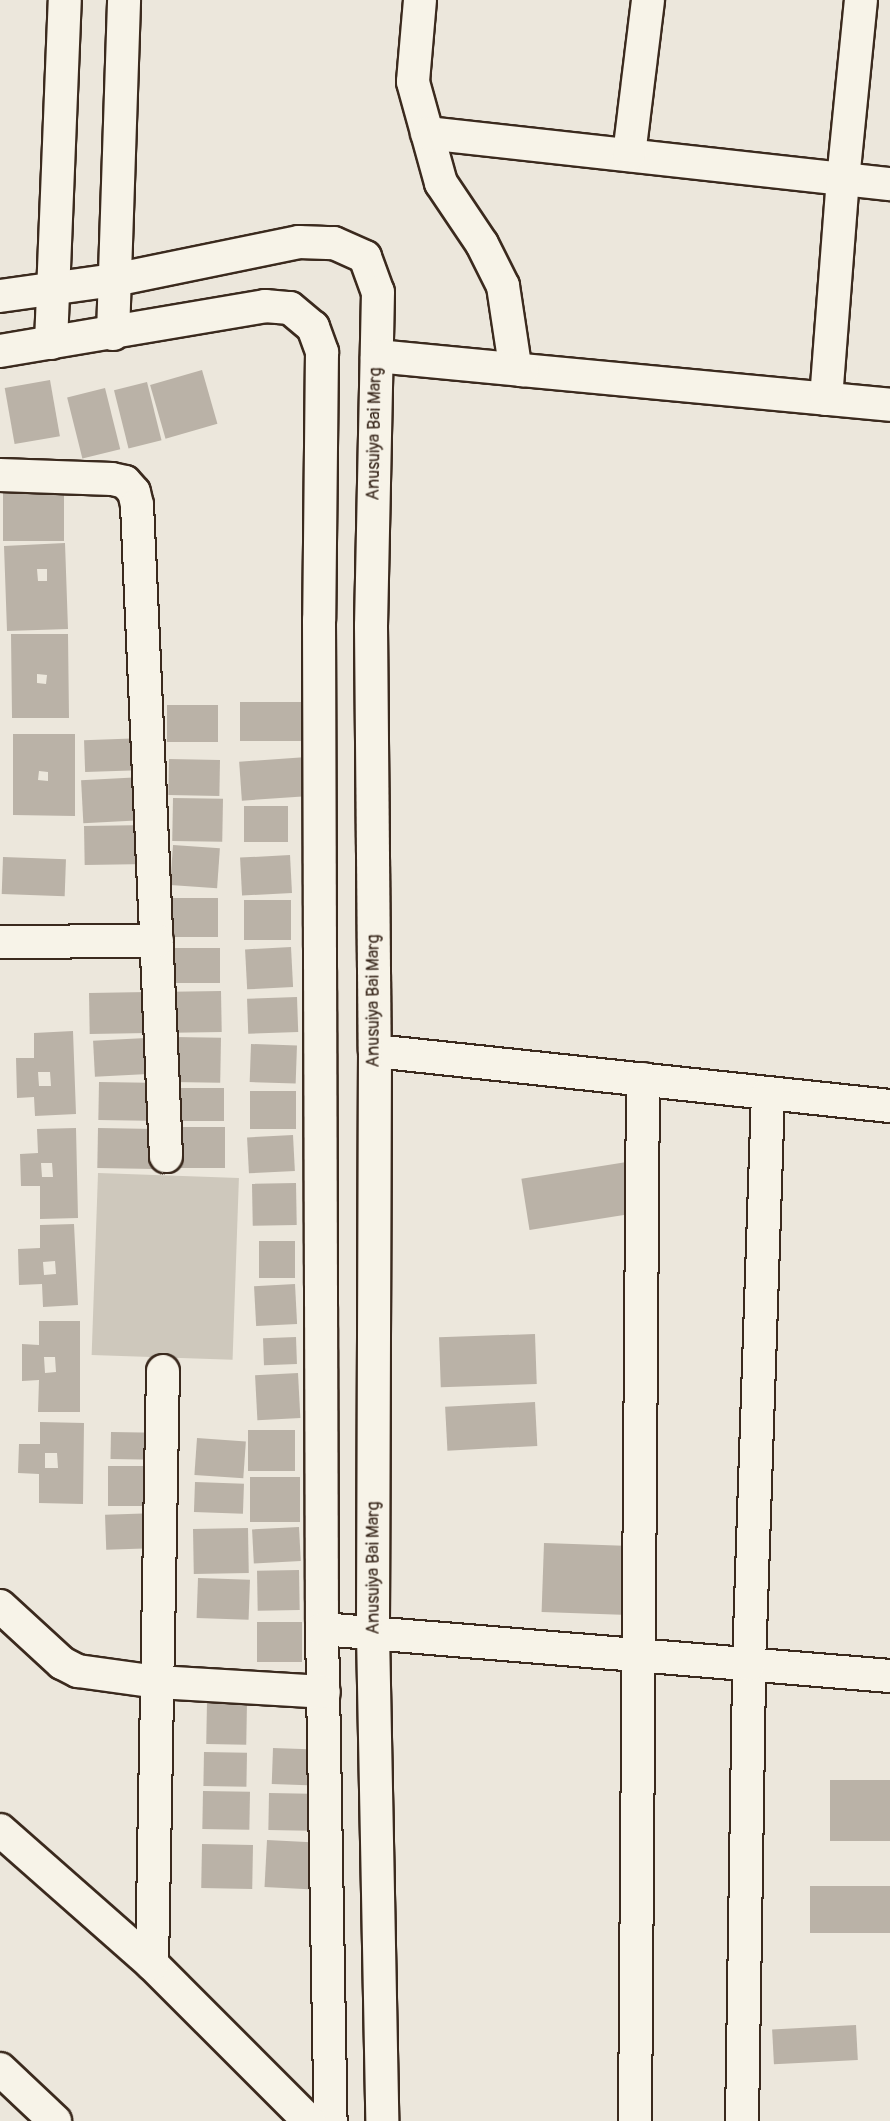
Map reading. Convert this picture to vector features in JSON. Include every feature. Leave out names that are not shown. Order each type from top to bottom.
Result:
[{"type":"street","points":[[51,343],[65,0]]},
{"type":"street","points":[[113,334],[124,0]]},
{"type":"street","points":[[419,0],[413,82],[427,133],[441,183],[482,244],[502,286],[512,358],[522,370]]},
{"type":"street","points":[[629,155],[648,0]]},
{"type":"street","points":[[826,399],[843,180],[861,0]]},
{"type":"street","points":[[427,133],[890,184]]},
{"type":"street","name":"Anusuiya Bai Marg","points":[[0,296],[114,280],[299,242],[334,243],[365,257],[378,292],[371,626],[375,1051],[373,1633],[382,2121]]},
{"type":"street","points":[[0,351],[113,334],[265,306],[290,308],[313,327],[322,352],[319,634],[322,1629],[331,2121]]},
{"type":"street","points":[[377,356],[890,405]]},
{"type":"street","points":[[0,475],[112,479],[125,482],[134,492],[138,519],[166,1156]]},
{"type":"street","points":[[0,942],[157,940]]},
{"type":"street","points":[[375,1051],[890,1105]]},
{"type":"street","points":[[635,2121],[643,1079]]},
{"type":"street","points":[[742,2121],[749,1664],[768,1093]]},
{"type":"street","points":[[152,1964],[163,1371]]},
{"type":"street","points":[[0,1606],[61,1663],[78,1671],[157,1682],[324,1692]]},
{"type":"street","points":[[322,1629],[890,1676]]},
{"type":"street","points":[[0,1830],[152,1964],[309,2121]]},
{"type":"street","points":[[0,2069],[55,2121]]},
{"type":"shaded area","points":[[98,1173],[239,1178],[233,1360],[92,1355]]},
{"type":"building","points":[[202,370],[217,424],[166,439],[150,385]]},
{"type":"building","points":[[50,380],[60,436],[15,444],[5,388]]},
{"type":"building","points":[[147,382],[162,440],[129,448],[114,390]]},
{"type":"building","points":[[105,388],[120,449],[82,459],[67,397]]},
{"type":"building","points":[[3,486],[64,486],[64,541],[3,541]]},
{"type":"building","points":[[65,543],[68,629],[7,631],[4,546]],"holes":[[[37,569],[47,569],[47,581],[38,581]]]},
{"type":"building","points":[[11,634],[68,634],[69,718],[12,718]],"holes":[[[37,674],[47,675],[46,684],[37,683]]]},
{"type":"building","points":[[240,702],[306,702],[306,741],[240,741]]},
{"type":"building","points":[[167,705],[218,705],[218,742],[167,742]]},
{"type":"building","points":[[13,734],[75,734],[75,816],[13,815]],"holes":[[[39,771],[48,772],[48,781],[38,780]]]},
{"type":"building","points":[[145,738],[146,770],[85,772],[84,740]]},
{"type":"building","points":[[307,757],[310,796],[242,801],[239,762]]},
{"type":"building","points":[[169,759],[220,760],[219,796],[168,795]]},
{"type":"building","points":[[143,777],[145,820],[83,823],[81,780]]},
{"type":"building","points":[[173,798],[223,799],[222,842],[172,841]]},
{"type":"building","points":[[244,806],[288,806],[288,842],[244,842]]},
{"type":"building","points":[[148,825],[149,864],[85,865],[84,826]]},
{"type":"building","points":[[173,845],[220,848],[217,888],[170,885]]},
{"type":"building","points":[[290,855],[292,893],[242,896],[240,858]]},
{"type":"building","points":[[3,857],[66,859],[65,896],[2,894]]},
{"type":"building","points":[[170,898],[218,898],[218,937],[170,937]]},
{"type":"building","points":[[244,900],[291,900],[291,940],[244,940]]},
{"type":"building","points":[[291,947],[293,987],[247,989],[245,949]]},
{"type":"building","points":[[169,948],[220,948],[220,983],[169,983]]},
{"type":"building","points":[[221,991],[222,1032],[173,1033],[172,992]]},
{"type":"building","points":[[147,992],[148,1033],[90,1034],[89,993]]},
{"type":"building","points":[[297,997],[298,1032],[248,1034],[247,999]]},
{"type":"building","points":[[73,1031],[76,1114],[35,1116],[34,1097],[17,1098],[16,1058],[34,1058],[34,1033]],"holes":[[[38,1072],[50,1072],[51,1086],[39,1086]]]},
{"type":"building","points":[[174,1037],[221,1038],[220,1083],[173,1082]]},
{"type":"building","points":[[146,1038],[148,1074],[95,1077],[93,1041]]},
{"type":"building","points":[[251,1044],[297,1046],[296,1084],[250,1082]]},
{"type":"building","points":[[99,1082],[148,1083],[147,1121],[98,1120]]},
{"type":"building","points":[[176,1088],[224,1088],[224,1121],[176,1121]]},
{"type":"building","points":[[250,1091],[296,1091],[296,1129],[250,1129]]},
{"type":"building","points":[[177,1127],[225,1127],[225,1168],[177,1168]]},
{"type":"building","points":[[76,1128],[78,1218],[40,1219],[40,1186],[21,1186],[20,1154],[38,1153],[37,1129]],"holes":[[[41,1163],[52,1163],[53,1177],[42,1177]]]},
{"type":"building","points":[[98,1128],[155,1129],[154,1169],[97,1168]]},
{"type":"building","points":[[293,1135],[295,1171],[249,1173],[247,1137]]},
{"type":"building","points":[[633,1161],[641,1212],[530,1230],[521,1179]]},
{"type":"building","points":[[296,1183],[297,1225],[253,1226],[252,1184]]},
{"type":"building","points":[[74,1224],[78,1305],[43,1307],[42,1284],[19,1285],[18,1249],[40,1248],[40,1225]],"holes":[[[55,1261],[56,1274],[44,1275],[43,1262]]]},
{"type":"building","points":[[259,1241],[295,1241],[295,1278],[259,1278]]},
{"type":"building","points":[[295,1284],[297,1324],[256,1326],[254,1286]]},
{"type":"building","points":[[39,1321],[80,1321],[80,1412],[38,1412],[39,1380],[22,1381],[22,1344],[39,1345]],"holes":[[[44,1357],[55,1357],[56,1372],[45,1373]]]},
{"type":"building","points":[[535,1334],[537,1384],[441,1387],[439,1337]]},
{"type":"building","points":[[296,1337],[297,1364],[264,1365],[263,1338]]},
{"type":"building","points":[[298,1373],[300,1418],[257,1420],[255,1375]]},
{"type":"building","points":[[535,1402],[537,1446],[447,1451],[445,1407]]},
{"type":"building","points":[[40,1422],[84,1423],[83,1504],[39,1503],[39,1474],[18,1473],[19,1444],[40,1444]],"holes":[[[45,1453],[57,1453],[58,1468],[45,1468]]]},
{"type":"building","points":[[248,1430],[295,1430],[295,1471],[248,1471]]},
{"type":"building","points":[[111,1432],[157,1433],[157,1460],[111,1459]]},
{"type":"building","points":[[197,1438],[246,1441],[243,1478],[194,1475]]},
{"type":"building","points":[[108,1466],[155,1466],[155,1506],[108,1506]]},
{"type":"building","points":[[250,1477],[300,1477],[300,1522],[250,1522]]},
{"type":"building","points":[[195,1482],[244,1484],[243,1514],[194,1512]]},
{"type":"building","points":[[158,1513],[159,1548],[106,1550],[105,1515]]},
{"type":"building","points":[[299,1527],[301,1561],[254,1563],[252,1529]]},
{"type":"building","points":[[248,1528],[249,1573],[194,1574],[193,1529]]},
{"type":"building","points":[[544,1543],[631,1546],[629,1615],[542,1612]]},
{"type":"building","points":[[299,1570],[300,1610],[258,1611],[257,1571]]},
{"type":"building","points":[[198,1578],[250,1580],[249,1620],[197,1618]]},
{"type":"building","points":[[257,1622],[302,1622],[302,1662],[257,1662]]},
{"type":"building","points":[[207,1701],[247,1702],[246,1745],[206,1744]]},
{"type":"building","points":[[273,1748],[309,1749],[308,1785],[272,1784]]},
{"type":"building","points":[[204,1752],[247,1753],[246,1787],[203,1786]]},
{"type":"building","points":[[830,1780],[890,1780],[890,1841],[830,1841]]},
{"type":"building","points":[[203,1791],[250,1792],[249,1830],[202,1829]]},
{"type":"building","points":[[269,1793],[310,1794],[309,1831],[268,1830]]},
{"type":"building","points":[[267,1840],[311,1842],[308,1889],[265,1887]]},
{"type":"building","points":[[202,1844],[253,1845],[252,1889],[201,1888]]},
{"type":"building","points":[[810,1886],[890,1886],[890,1933],[810,1933]]},
{"type":"building","points":[[856,2025],[858,2060],[774,2064],[772,2029]]}]
